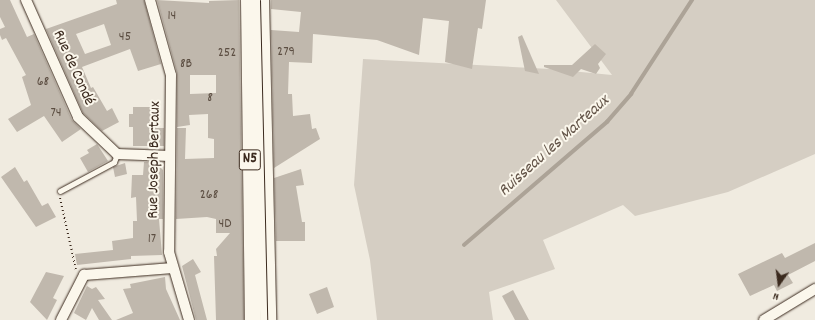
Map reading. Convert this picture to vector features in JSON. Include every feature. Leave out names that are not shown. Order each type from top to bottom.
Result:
[{"type":"main road","name":"N5","points":[[249,0],[253,320]]},
{"type":"main road","name":"N5","points":[[261,0],[268,320]]},
{"type":"street","name":"Rue de Condé","points":[[26,0],[78,117],[117,154]]},
{"type":"street","name":"Rue Joseph Bertaux","points":[[150,0],[171,75],[169,252],[189,320]]},
{"type":"street","points":[[117,154],[170,156]]},
{"type":"street","points":[[61,320],[84,275],[173,268]]},
{"type":"street","points":[[764,320],[815,289]]},
{"type":"lane","points":[[60,191],[114,162],[117,154]]},
{"type":"path","points":[[60,191],[74,268],[84,275]]},
{"type":"shaded area","points":[[556,0],[815,0],[815,154],[728,192],[635,216],[623,205],[543,240],[555,269],[489,292],[493,320],[377,320],[370,260],[354,185],[363,59],[550,69],[612,75]]},
{"type":"building","points":[[0,0],[10,0],[27,37],[34,34],[72,120],[81,129],[62,142],[44,116],[17,132],[8,119],[31,105],[22,77],[26,75],[6,38],[2,40],[0,35],[0,29],[5,27],[0,17]]},
{"type":"building","points":[[116,0],[144,0],[161,64],[138,71],[130,49],[82,67],[91,88],[93,87],[107,111],[112,108],[119,122],[102,131],[83,113],[46,29],[117,4]],"holes":[[[104,24],[111,45],[85,54],[76,34]]]},
{"type":"building","points":[[157,0],[209,3],[209,1],[239,0],[244,320],[216,320],[214,256],[217,256],[216,249],[230,233],[216,233],[216,219],[207,217],[176,219],[177,128],[186,128],[185,159],[214,158],[214,139],[208,138],[208,114],[189,115],[190,125],[177,127],[177,73]],"holes":[[[190,75],[216,75],[216,93],[190,94]]]},
{"type":"building","points":[[271,0],[486,0],[482,29],[478,28],[472,69],[445,62],[449,21],[423,18],[419,55],[377,40],[313,34],[312,63],[289,62],[288,94],[292,94],[293,116],[310,114],[312,129],[316,128],[320,139],[274,168],[271,30],[299,32],[301,12],[271,9]]},
{"type":"building","points":[[522,35],[539,74],[525,71],[518,37]]},
{"type":"building","points":[[595,44],[606,54],[598,64],[600,68],[596,74],[581,69],[573,77],[544,67],[544,65],[572,65]]},
{"type":"building","points":[[133,107],[156,107],[156,128],[164,128],[164,146],[133,146],[133,127],[129,127],[129,114],[133,114]]},
{"type":"building","points":[[97,144],[108,161],[88,172],[80,158],[89,153],[87,150]]},
{"type":"building","points":[[144,162],[155,162],[163,170],[163,219],[159,219],[162,255],[131,256],[131,259],[77,265],[75,254],[113,250],[112,241],[133,238],[133,221],[137,221],[136,197],[131,198],[132,175],[143,175]]},
{"type":"building","points":[[125,163],[127,174],[115,177],[113,167]]},
{"type":"building","points":[[15,167],[24,182],[27,180],[42,206],[48,203],[56,217],[36,227],[1,177]]},
{"type":"building","points":[[301,169],[304,185],[296,186],[302,222],[305,222],[305,241],[276,241],[274,178]]},
{"type":"building","points":[[815,243],[815,261],[788,275],[793,283],[777,291],[774,285],[750,296],[738,274],[782,253],[785,258]]},
{"type":"building","points":[[193,259],[201,272],[195,275],[207,320],[196,320],[182,266]]},
{"type":"building","points":[[46,272],[64,276],[53,298],[57,300],[47,320],[30,302]]},
{"type":"building","points":[[165,277],[166,289],[180,320],[116,320],[133,313],[123,289],[131,288],[130,284]]},
{"type":"building","points":[[87,286],[92,289],[96,287],[105,299],[98,300],[112,320],[99,320],[92,308],[86,320],[74,313]]},
{"type":"building","points":[[327,287],[334,307],[317,314],[309,294]]},
{"type":"building","points":[[513,290],[529,320],[515,320],[502,296]]},
{"type":"waterway","name":"Ruisseau les Marteaux","points":[[464,245],[607,122],[631,94],[692,0]]},
{"type":"tram line","points":[[260,0],[267,320]]}]
